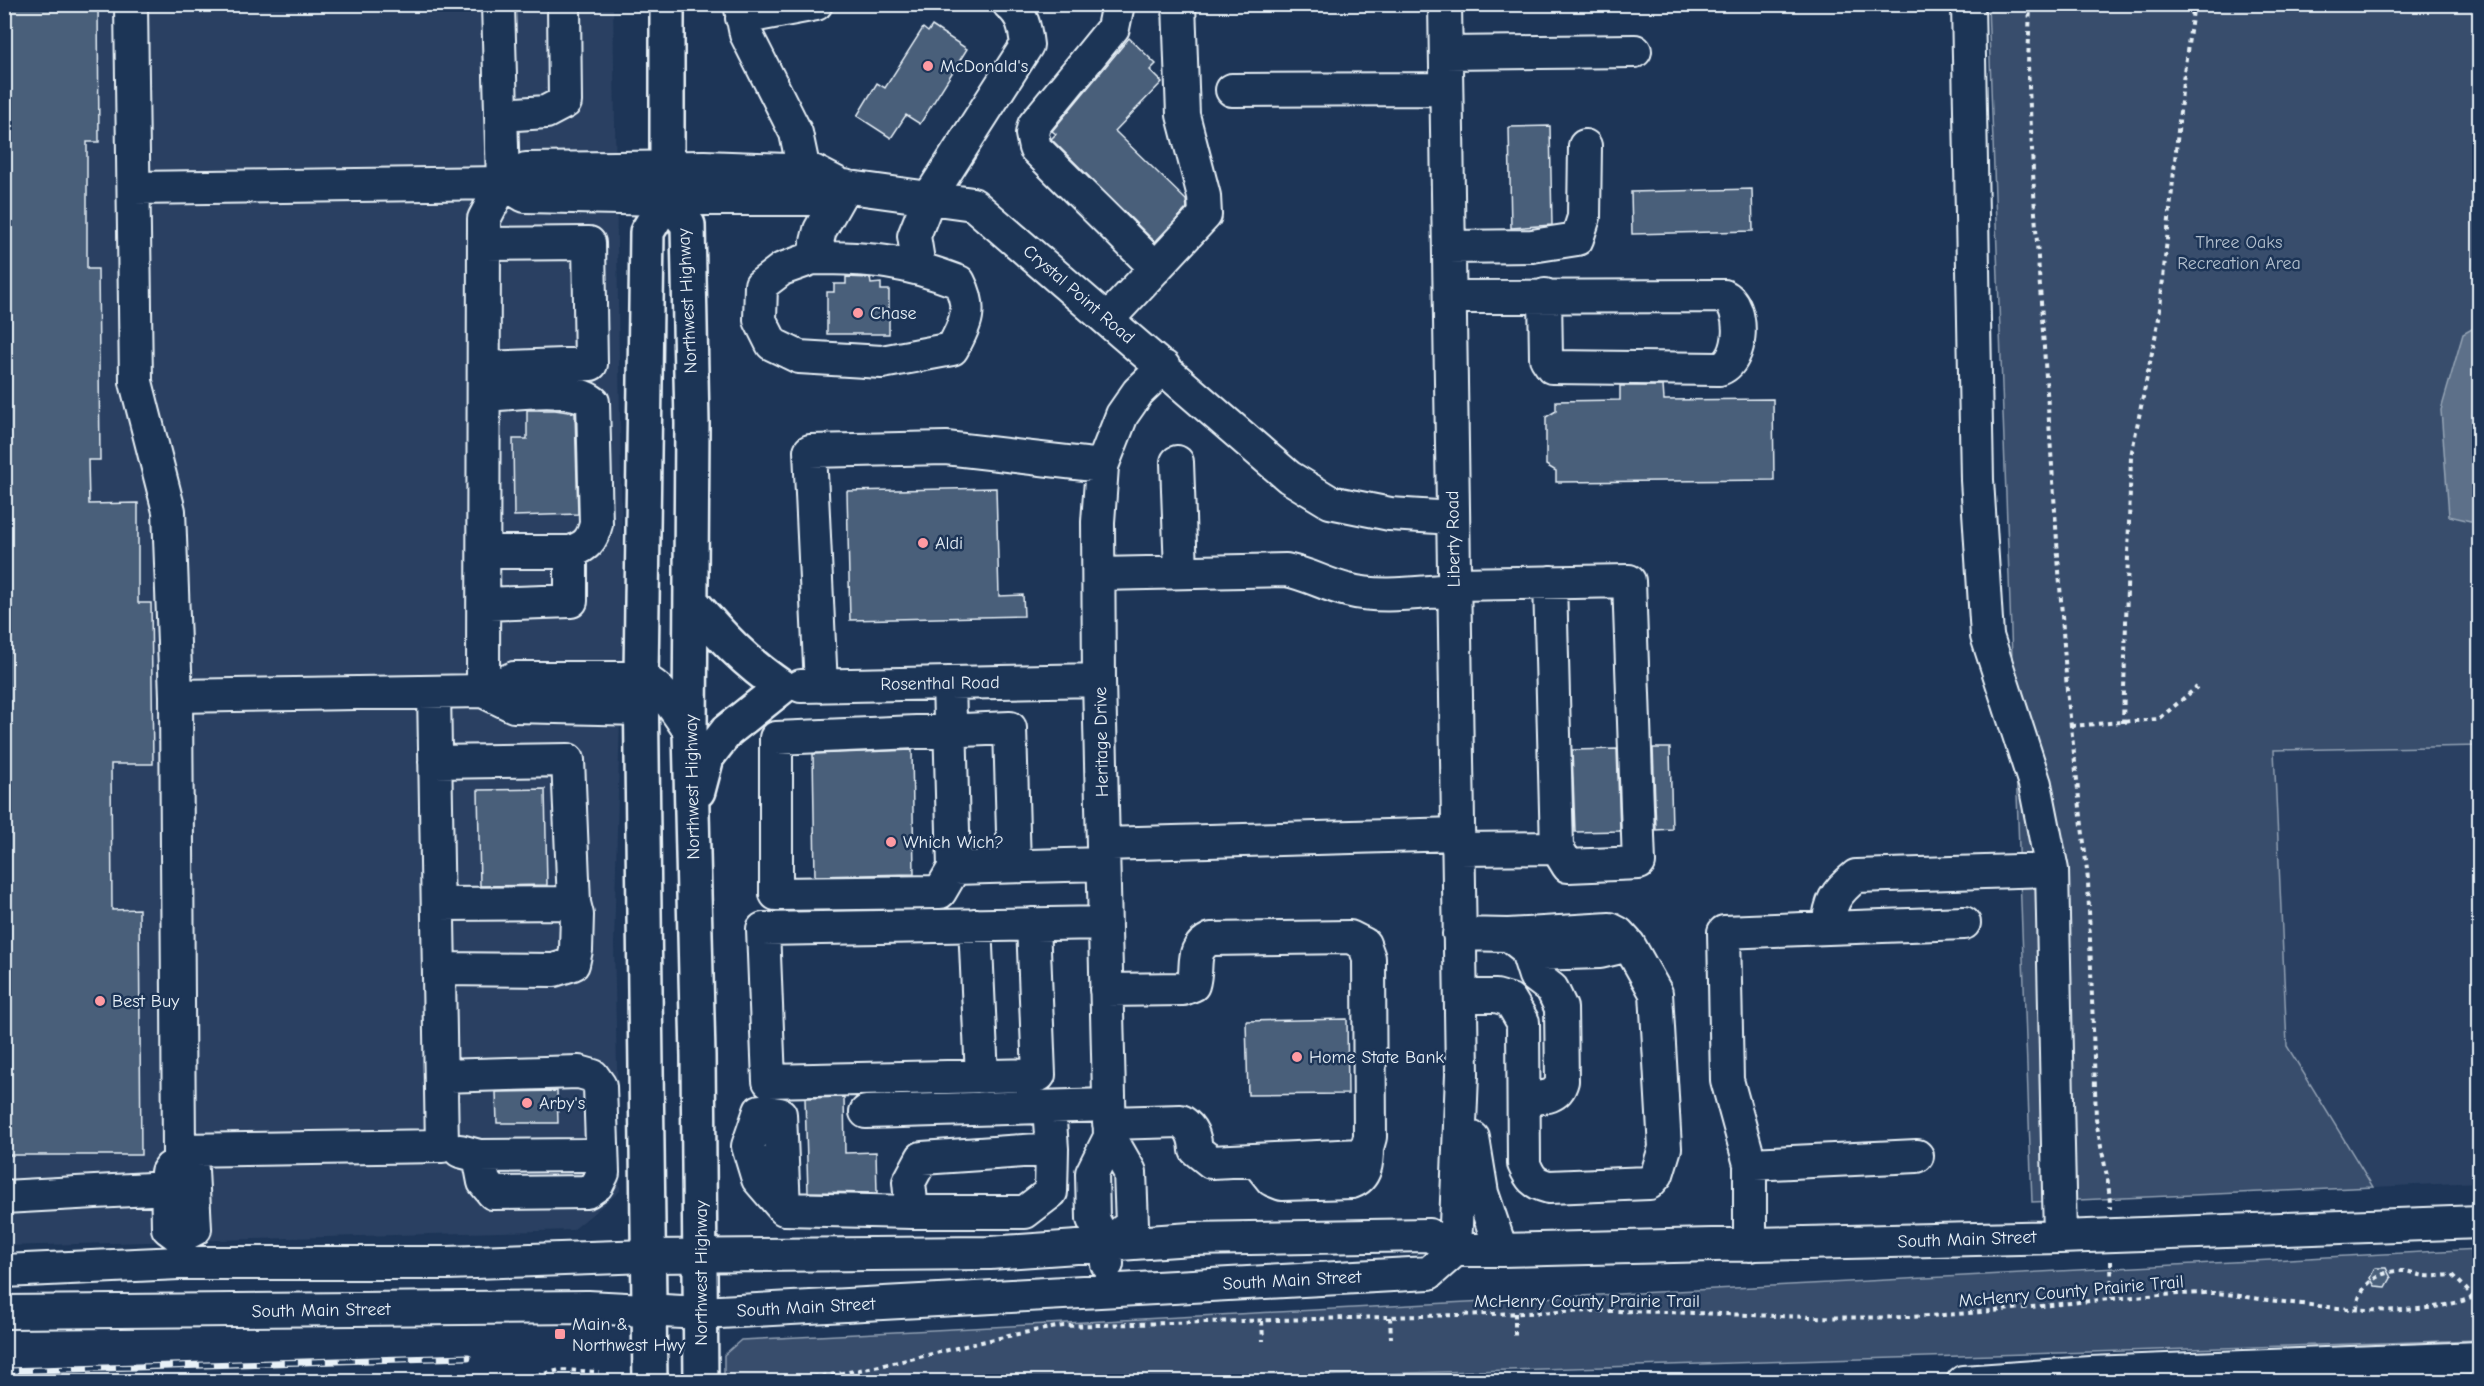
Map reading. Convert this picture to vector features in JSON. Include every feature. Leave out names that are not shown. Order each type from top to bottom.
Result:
[{"type":"main road","points":[[666,184],[667,4]]},
{"type":"main road","name":"Northwest Highway","points":[[666,184],[688,225],[692,602],[690,731],[701,1313],[717,1381]]},
{"type":"main road","name":"Northwest Highway","points":[[650,1382],[641,693],[647,232],[666,184]]},
{"type":"main road","points":[[692,602],[732,649],[755,669],[782,687],[727,731],[707,757],[692,811]]},
{"type":"street","points":[[131,4],[136,381],[169,511],[176,696],[179,1154],[167,1172],[168,1228],[180,1250],[179,1311]]},
{"type":"street","points":[[483,691],[484,219],[503,183],[498,4]]},
{"type":"street","points":[[501,115],[546,112],[565,102],[564,4]]},
{"type":"street","points":[[804,171],[796,133],[750,43],[741,11],[816,4]]},
{"type":"street","points":[[919,267],[914,236],[929,198],[1027,45],[1025,26],[1017,10],[1010,4]]},
{"type":"street","points":[[1118,4],[1113,28],[1034,125],[1032,134],[1035,148],[1156,268]]},
{"type":"street","points":[[1108,319],[1205,215],[1204,196],[1183,115],[1179,4]]},
{"type":"street","name":"Liberty Road","points":[[1445,4],[1462,1074]]},
{"type":"street","points":[[1968,4],[1977,457],[1987,636],[2036,784],[2052,870],[2060,1237]]},
{"type":"street","points":[[1446,53],[1635,51]]},
{"type":"street","points":[[1232,90],[1446,89]]},
{"type":"street","points":[[1449,247],[1532,246],[1577,239],[1584,217],[1585,146]]},
{"type":"street","name":"Crystal Point Road","points":[[666,184],[813,171],[844,186],[973,204],[1164,367],[1234,432],[1289,477],[1330,502],[1390,514],[1453,518]]},
{"type":"street","points":[[134,188],[503,183],[525,196],[666,184],[816,199],[832,187],[844,186]]},
{"type":"street","points":[[813,258],[820,230],[844,186]]},
{"type":"street","points":[[484,244],[589,243],[596,524],[592,538],[584,548],[571,552],[484,552]]},
{"type":"street","points":[[813,258],[862,258],[919,267],[959,282],[967,298],[965,325],[952,349],[882,362],[799,357],[772,344],[760,320],[761,285],[782,270],[813,258]]},
{"type":"street","points":[[1450,297],[1545,295],[1724,296],[1730,298],[1737,309],[1737,352],[1731,363],[1719,369],[1552,368],[1546,358],[1545,295]]},
{"type":"street","points":[[484,382],[591,364]]},
{"type":"street","name":"Heritage Drive","points":[[1108,1289],[1106,1245],[1093,1219],[1092,1173],[1109,1122],[1099,680],[1098,522],[1102,466],[1122,415],[1138,392],[1164,367]]},
{"type":"street","points":[[484,382],[570,393],[584,396],[593,402]]},
{"type":"street","points":[[821,686],[810,451],[946,448],[1102,466]]},
{"type":"street","points":[[1177,462],[1180,572]]},
{"type":"street","points":[[484,604],[572,601],[571,552]]},
{"type":"street","points":[[1099,574],[1286,570],[1306,573],[1345,590],[1365,594],[1550,582],[1629,581],[1639,863],[1568,866],[1557,848],[1550,582]]},
{"type":"street","points":[[176,696],[483,691],[514,678],[641,693],[654,685],[665,695],[690,731]]},
{"type":"street","name":"Rosenthal Road","points":[[782,687],[1099,680]]},
{"type":"street","points":[[949,683],[950,730],[954,867],[940,892],[776,894],[776,738],[950,730],[1010,728],[1014,866]]},
{"type":"street","points":[[434,692],[442,1146]]},
{"type":"street","points":[[435,762],[568,760],[574,903],[578,930],[573,964],[554,970],[439,969]]},
{"type":"street","points":[[954,867],[1014,866],[1103,854],[1458,842],[1557,848]]},
{"type":"street","points":[[1828,928],[1830,906],[1841,888],[1856,876],[2052,870]]},
{"type":"street","points":[[438,904],[574,903]]},
{"type":"street","points":[[1033,924],[1039,1076],[769,1081],[763,929],[975,925],[1033,924],[1105,923]]},
{"type":"street","points":[[1750,1245],[1750,1164],[1727,1080],[1724,932],[1964,923]]},
{"type":"street","points":[[975,925],[982,1077]]},
{"type":"street","points":[[1460,934],[1518,943],[1611,940],[1629,945],[1656,993],[1665,1148],[1657,1174],[1649,1183],[1549,1187],[1536,1184],[1530,1178],[1524,1164],[1524,1034],[1518,1011],[1510,1000],[1496,996],[1461,996]]},
{"type":"street","points":[[866,1112],[1049,1107],[1109,1122],[1180,1121],[1188,1125],[1195,1137],[1196,1150],[1211,1162],[1353,1157],[1361,1155],[1367,1148],[1370,1137],[1370,958],[1364,944],[1350,937],[1211,939],[1201,943],[1196,950],[1196,976],[1193,985],[1183,989],[1106,990]]},
{"type":"street","points":[[1518,943],[1536,976],[1558,997],[1561,1008],[1562,1081],[1560,1090],[1553,1095],[1524,1098]]},
{"type":"street","points":[[441,1076],[579,1072],[593,1076],[600,1086],[603,1173],[597,1185],[587,1192],[493,1193],[484,1182],[479,1156]]},
{"type":"street","points":[[1455,1250],[1462,1074]]},
{"type":"street","points":[[1462,1074],[1482,1193],[1501,1250]]},
{"type":"street","points":[[784,1209],[1025,1212],[1051,1192],[1052,1149],[1049,1107]]},
{"type":"street","points":[[179,1154],[442,1146],[479,1156],[585,1155]]},
{"type":"street","points":[[912,1212],[909,1182],[922,1158],[1052,1149]]},
{"type":"street","points":[[179,1154],[192,1170],[195,1229],[180,1250]]},
{"type":"street","points":[[1750,1164],[1917,1156]]},
{"type":"street","points":[[4,1197],[168,1188]]},
{"type":"street","name":"South Main Street","points":[[4,1271],[180,1250],[447,1263],[648,1256],[990,1253],[1191,1239],[1429,1235],[1455,1250],[1501,1250],[2060,1237],[2480,1222]]},
{"type":"street","name":"South Main Street","points":[[4,1312],[588,1307],[701,1313],[1108,1289],[1429,1274],[1455,1250]]},
{"type":"street","points":[[1964,1382],[2090,1373],[2480,1358]]},
{"type":"path","points":[[2030,4],[2028,66],[2035,225],[2071,726],[2085,833],[2096,1119],[2101,1151],[2110,1183],[2112,1298]]},
{"type":"path","points":[[2123,723],[2131,456],[2158,318],[2184,72],[2194,4]]},
{"type":"path","points":[[2071,726],[2158,719],[2197,687]]},
{"type":"path","points":[[2357,1309],[2361,1289],[2367,1283],[2391,1271],[2404,1271],[2424,1276],[2453,1275],[2480,1304]]},
{"type":"path","name":"McHenry County Prairie Trail","points":[[717,1381],[788,1380],[854,1371],[1023,1331],[1064,1326],[1670,1311],[1767,1318],[1896,1317],[1988,1313],[2112,1298],[2213,1293],[2357,1309],[2433,1308],[2480,1295]]},
{"type":"path","points":[[1515,1314],[1515,1338]]},
{"type":"path","points":[[1390,1317],[1391,1338]]},
{"type":"path","points":[[1262,1321],[1263,1341]]},
{"type":"path","points":[[510,1382],[560,1370],[599,1372]]},
{"type":"shaded area","points":[[4,5],[613,5],[623,599],[614,945],[620,1191],[573,1230],[5,1246]]},
{"type":"shaded area","points":[[2479,325],[2479,523],[2449,516],[2441,410],[2463,334]]},
{"type":"shaded area","points":[[2479,746],[2479,1182],[2373,1187],[2287,1046],[2274,749]]},
{"type":"green space","name":"Three Oaks Recreation Area","points":[[1988,5],[2479,5],[2479,746],[2274,750],[2287,1046],[2373,1187],[2032,1202]]},
{"type":"green space","points":[[2479,1249],[2479,1340],[1117,1382],[724,1381],[724,1355],[741,1340]]},
{"type":"building","points":[[4,4],[98,4],[99,142],[87,142],[87,269],[98,269],[100,460],[88,460],[89,504],[138,503],[138,603],[151,603],[153,764],[111,764],[112,910],[139,909],[141,1155],[4,1155]]},
{"type":"building","name":"McDonald's","points":[[932,26],[967,49],[920,124],[906,115],[891,138],[857,116],[877,83],[885,88],[923,28],[928,32]]},
{"type":"building","points":[[1129,38],[1156,64],[1150,70],[1162,82],[1115,131],[1186,200],[1187,208],[1155,242],[1051,139],[1056,134],[1052,131]]},
{"type":"building","points":[[1550,126],[1552,225],[1511,228],[1509,127]]},
{"type":"building","points":[[1752,189],[1753,231],[1632,234],[1631,192]]},
{"type":"building","name":"Chase","points":[[846,277],[870,278],[871,284],[881,283],[881,290],[889,290],[889,334],[827,334],[827,292],[834,292],[834,284],[846,284]]},
{"type":"building","points":[[1620,386],[1663,386],[1664,400],[1773,399],[1774,480],[1556,482],[1556,471],[1546,465],[1546,417],[1556,411],[1556,401],[1620,400]]},
{"type":"building","points":[[527,410],[575,413],[578,514],[514,516],[513,439],[527,439]]},
{"type":"building","name":"Aldi","points":[[996,488],[999,596],[1023,595],[1024,616],[850,620],[847,491]]},
{"type":"building","points":[[1653,748],[1670,748],[1672,829],[1656,830]]},
{"type":"building","points":[[1617,749],[1620,831],[1575,832],[1572,750]]},
{"type":"building","points":[[912,750],[914,874],[815,876],[813,754]]},
{"type":"building","points":[[545,789],[547,885],[480,886],[478,790]]},
{"type":"building","name":"Home State Bank","points":[[1347,1019],[1348,1094],[1248,1095],[1246,1021]]},
{"type":"building","name":"Arby's","points":[[557,1091],[558,1123],[497,1123],[496,1092]]},
{"type":"building","points":[[844,1097],[845,1153],[876,1152],[877,1193],[808,1192],[805,1098]]},
{"type":"building","points":[[2375,1268],[2386,1268],[2391,1278],[2386,1287],[2375,1286],[2370,1278]]},
{"type":"railway","points":[[4,1371],[468,1357]]},
{"type":"place","name":"McDonald's","points":[[928,66]]},
{"type":"place","name":"Chase","points":[[858,313]]},
{"type":"place","name":"Aldi","points":[[923,543]]},
{"type":"place","name":"Which Wich?","points":[[891,842]]},
{"type":"place","name":"Best Buy","points":[[100,1001]]},
{"type":"place","name":"Home State Bank","points":[[1297,1057]]},
{"type":"place","name":"Arby's","points":[[527,1103]]},
{"type":"place","name":"Main & Northwest Hwy","points":[[560,1334]]}]
